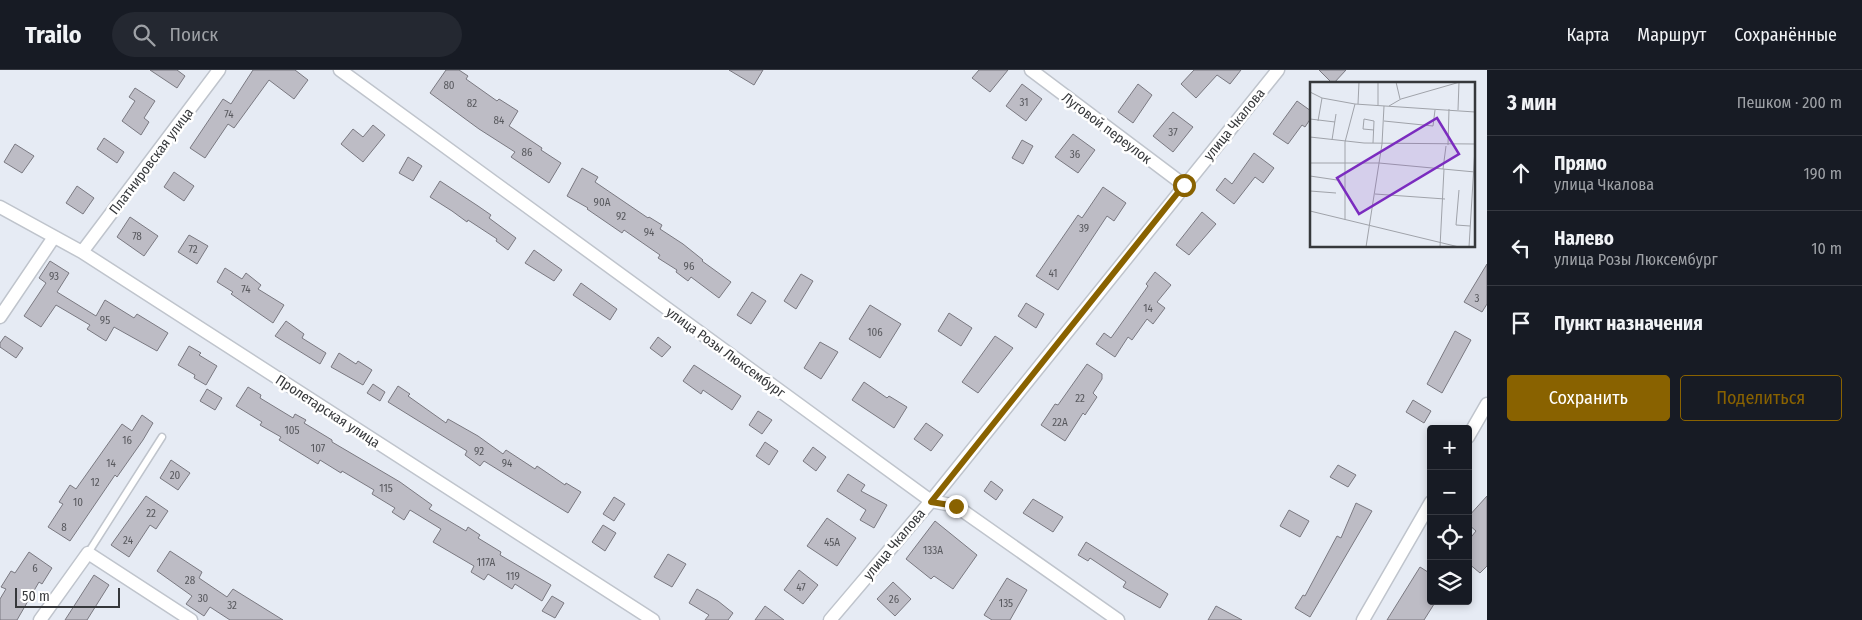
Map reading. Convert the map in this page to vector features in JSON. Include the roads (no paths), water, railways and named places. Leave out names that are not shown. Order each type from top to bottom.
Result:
[{"type":"street","name":"Платнировская улица","points":[[82,252],[219,70]]},
{"type":"street","name":"улица Розы Люксембург","points":[[340,70],[931,502],[956,506],[1118,620]]},
{"type":"street","name":"Луговой переулок","points":[[1031,70],[1184,185]]},
{"type":"street","name":"улица Чкалова","points":[[830,620],[931,502],[1278,70]]},
{"type":"street","name":"Пролетарская улица","points":[[0,207],[82,252],[653,620]]},
{"type":"street","points":[[0,317],[54,237]]},
{"type":"street","points":[[1472,430],[1487,404]]},
{"type":"street","points":[[1362,620],[1427,509]]},
{"type":"street","points":[[40,620],[88,553],[191,620]]},
{"type":"lane","points":[[88,553],[162,438]]}]
